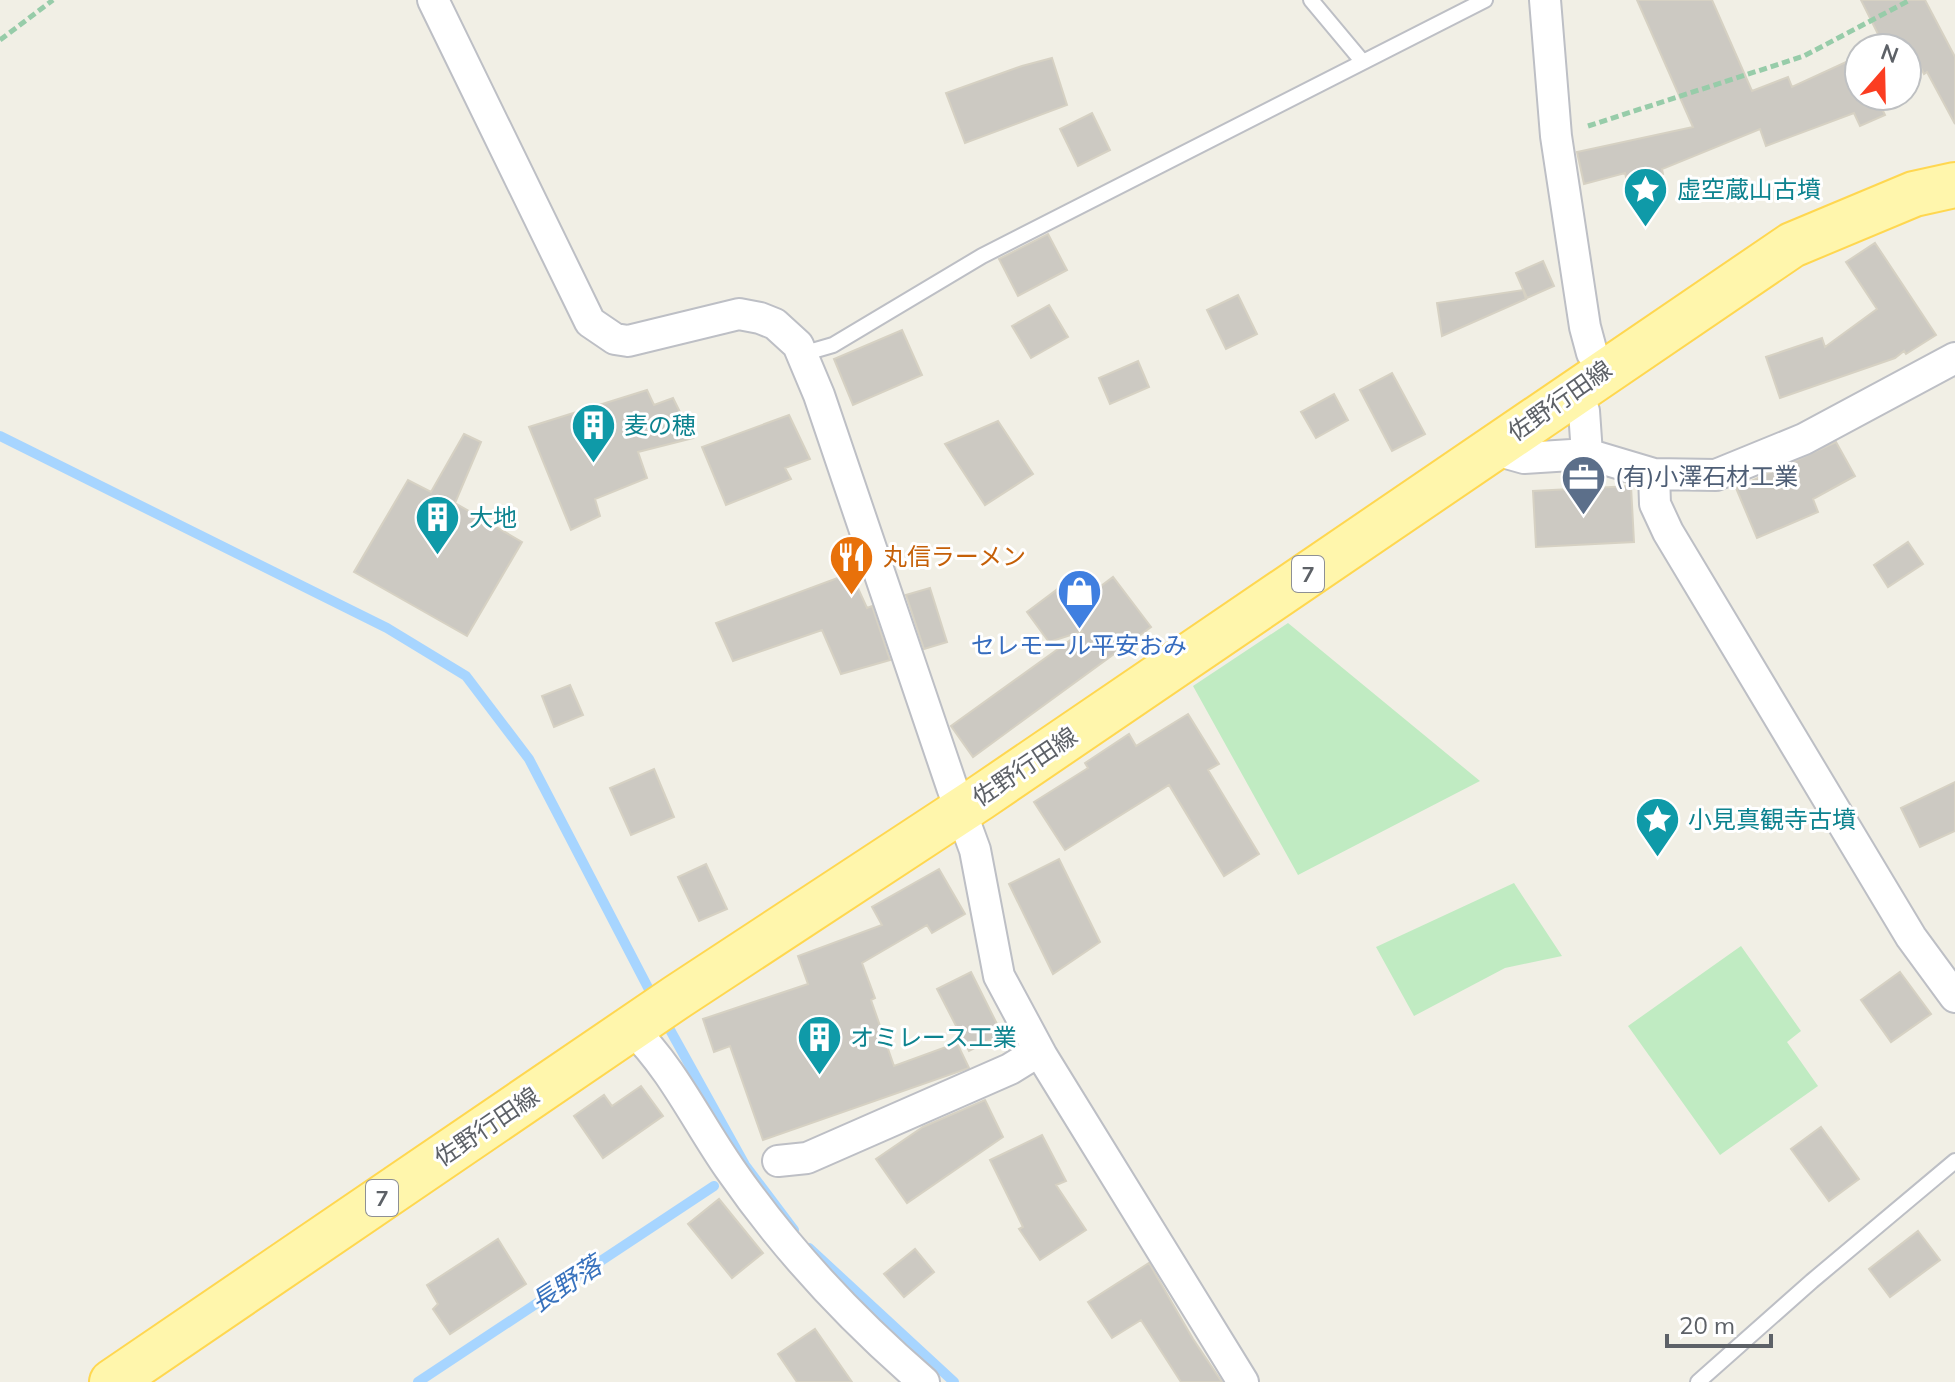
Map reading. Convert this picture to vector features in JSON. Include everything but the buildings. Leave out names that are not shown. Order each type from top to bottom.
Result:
[{"type":"main road","name":"佐野行田線","points":[[112,1382],[1792,245],[1914,194],[1955,185]]},
{"type":"street","points":[[433,0],[590,322],[615,339],[628,341],[739,314],[775,324],[798,345],[819,395],[962,809],[975,850],[999,976],[1039,1051],[1243,1382]]},
{"type":"street","points":[[1545,0],[1556,136],[1585,327],[1592,353],[1584,411],[1587,454]]},
{"type":"street","points":[[1492,449],[1524,458],[1587,454],[1654,474],[1716,475],[1804,439],[1955,358]]},
{"type":"street","points":[[1654,474],[1655,504],[1668,532],[1911,937],[1955,997]]},
{"type":"street","points":[[654,1013],[654,1051],[730,1169],[779,1234],[878,1343],[924,1382]]},
{"type":"street","points":[[778,1161],[807,1158],[1010,1069],[1039,1051]]},
{"type":"lane","points":[[1311,0],[1362,61]]},
{"type":"lane","points":[[802,354],[833,345],[982,256],[1485,0]]},
{"type":"lane","points":[[1698,1382],[1955,1161]]},
{"type":"path","points":[[0,40],[53,0]]},
{"type":"path","points":[[1556,136],[1804,56],[1910,0]]},
{"type":"green space","points":[[1288,623],[1480,781],[1298,875],[1193,686]]},
{"type":"green space","points":[[1514,883],[1562,956],[1505,968],[1414,1016],[1376,947]]},
{"type":"green space","points":[[1741,946],[1801,1031],[1787,1042],[1818,1086],[1720,1155],[1628,1026]]},
{"type":"waterway","points":[[0,436],[387,628],[466,676],[529,759],[655,1001]]},
{"type":"waterway","points":[[664,1019],[745,1165],[794,1230]]},
{"type":"waterway","name":"長野落","points":[[418,1382],[714,1186]]},
{"type":"waterway","points":[[809,1248],[954,1382]]},
{"type":"place","name":"虚空蔵山古墳","points":[[1646,229]]},
{"type":"place","name":"麦の穂","points":[[593,465]]},
{"type":"place","name":"(有)小澤石材工業","points":[[1584,516]]},
{"type":"place","name":"大地","points":[[438,557]]},
{"type":"place","name":"丸信ラーメン","points":[[852,596]]},
{"type":"place","name":"セレモール平安おみ","points":[[1079,631]]},
{"type":"place","name":"小見真観寺古墳","points":[[1657,859]]},
{"type":"place","name":"オミレース工業","points":[[819,1077]]}]
